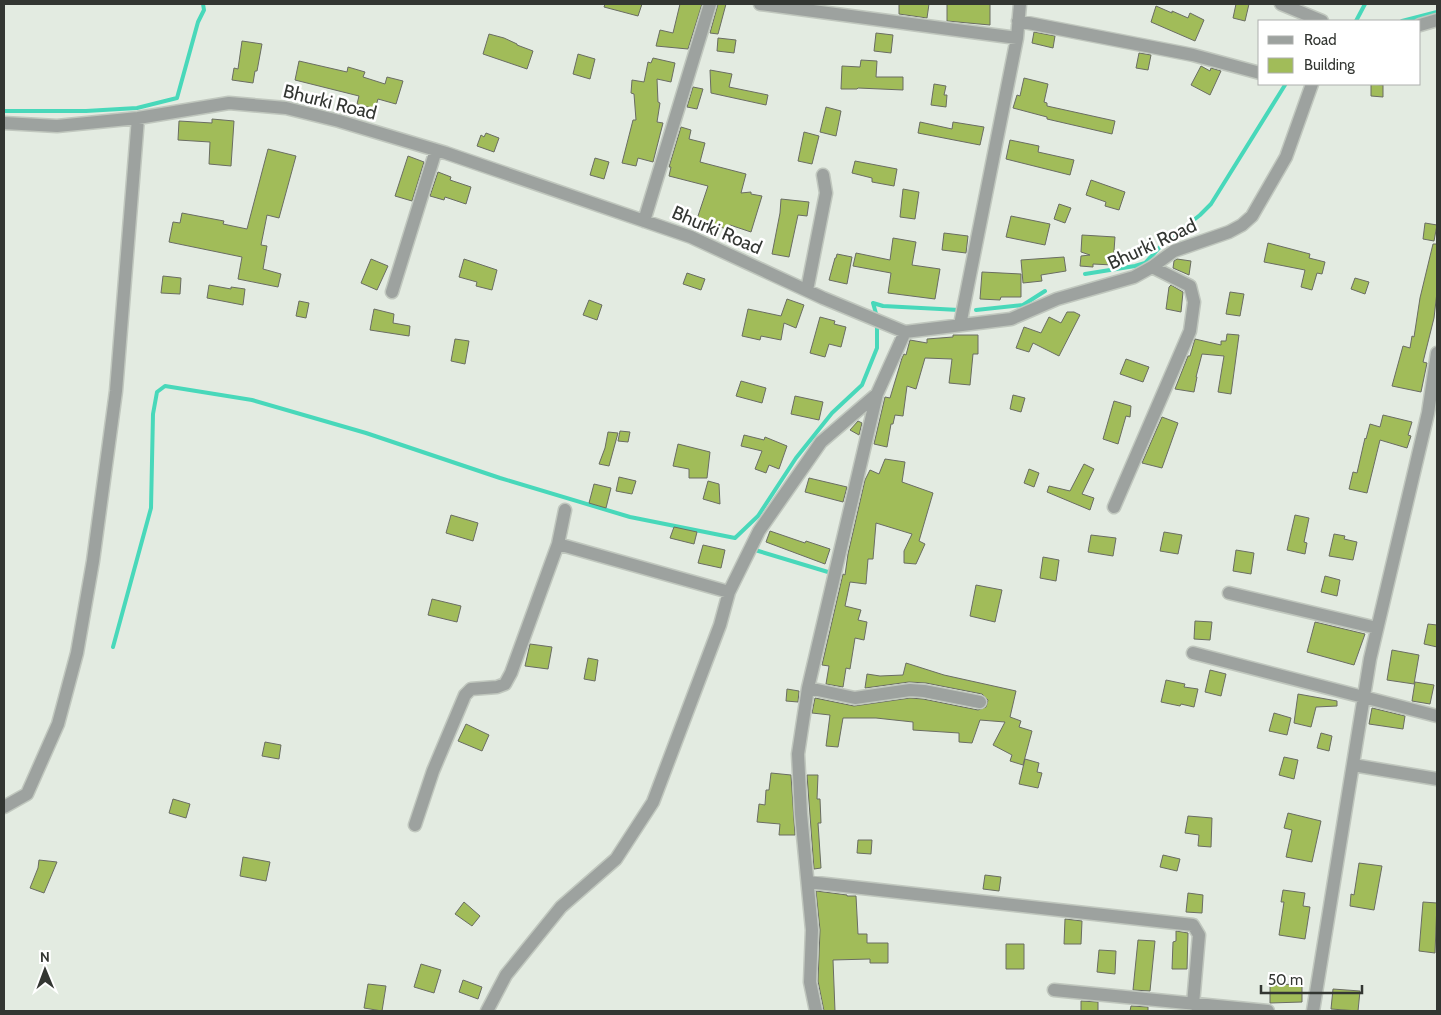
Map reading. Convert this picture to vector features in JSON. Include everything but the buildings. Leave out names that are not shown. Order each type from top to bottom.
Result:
[{"type":"street","points":[[644,221],[710,4]]},
{"type":"street","points":[[760,4],[1017,38]]},
{"type":"street","points":[[960,325],[1017,38],[1020,4]]},
{"type":"street","points":[[1281,4],[1320,20]]},
{"type":"street","points":[[1421,25],[1437,20]]},
{"type":"street","points":[[1018,21],[1194,54],[1258,72]]},
{"type":"street","name":"Bhurki Road","points":[[4,123],[57,126],[138,118],[229,104],[286,108],[339,121],[436,150],[691,237],[905,332],[1011,319],[1057,299],[1134,277],[1174,251],[1229,232],[1242,225],[1252,216],[1286,157],[1308,85]]},
{"type":"street","points":[[4,807],[26,794],[58,724],[77,653],[94,561],[116,391],[138,118]]},
{"type":"street","points":[[392,292],[436,150]]},
{"type":"street","points":[[807,290],[826,193],[823,175]]},
{"type":"street","points":[[1114,506],[1190,331],[1194,302],[1190,286],[1152,267]]},
{"type":"street","points":[[816,1011],[810,982],[812,930],[801,814],[798,754],[808,688],[877,394],[905,332]]},
{"type":"street","points":[[1313,1011],[1377,628],[1428,413],[1437,354]]},
{"type":"street","points":[[488,1011],[506,975],[562,907],[616,859],[653,802],[720,625],[729,592],[760,531],[821,442],[877,394]]},
{"type":"street","points":[[415,825],[433,771],[465,695],[471,689],[505,684],[511,673],[558,544],[565,510]]},
{"type":"street","points":[[558,544],[729,592]]},
{"type":"street","points":[[1229,593],[1377,628]]},
{"type":"street","points":[[1194,653],[1437,716]]},
{"type":"street","points":[[808,688],[855,698],[910,690],[924,691],[980,702]]},
{"type":"street","points":[[1353,765],[1437,780]]},
{"type":"street","points":[[808,882],[1193,925],[1199,935],[1193,1004]]},
{"type":"street","points":[[1054,990],[1268,1011]]},
{"type":"waterway","points":[[4,111],[86,111],[137,108],[177,98],[198,22],[204,10],[203,4]]},
{"type":"waterway","points":[[1357,20],[1365,4]]},
{"type":"waterway","points":[[1406,20],[1437,12]]},
{"type":"waterway","points":[[1085,274],[1145,263],[1161,246],[1200,215],[1211,204],[1285,85]]},
{"type":"waterway","points":[[976,310],[1023,305],[1045,291]]},
{"type":"waterway","points":[[877,317],[873,303],[883,306],[959,310]]},
{"type":"waterway","points":[[113,647],[151,508],[153,414],[157,392],[165,386],[252,400],[366,433],[500,478],[630,517],[735,538],[758,516],[796,458],[832,413],[862,385],[877,348],[877,324]]},
{"type":"waterway","points":[[755,550],[828,572]]}]
